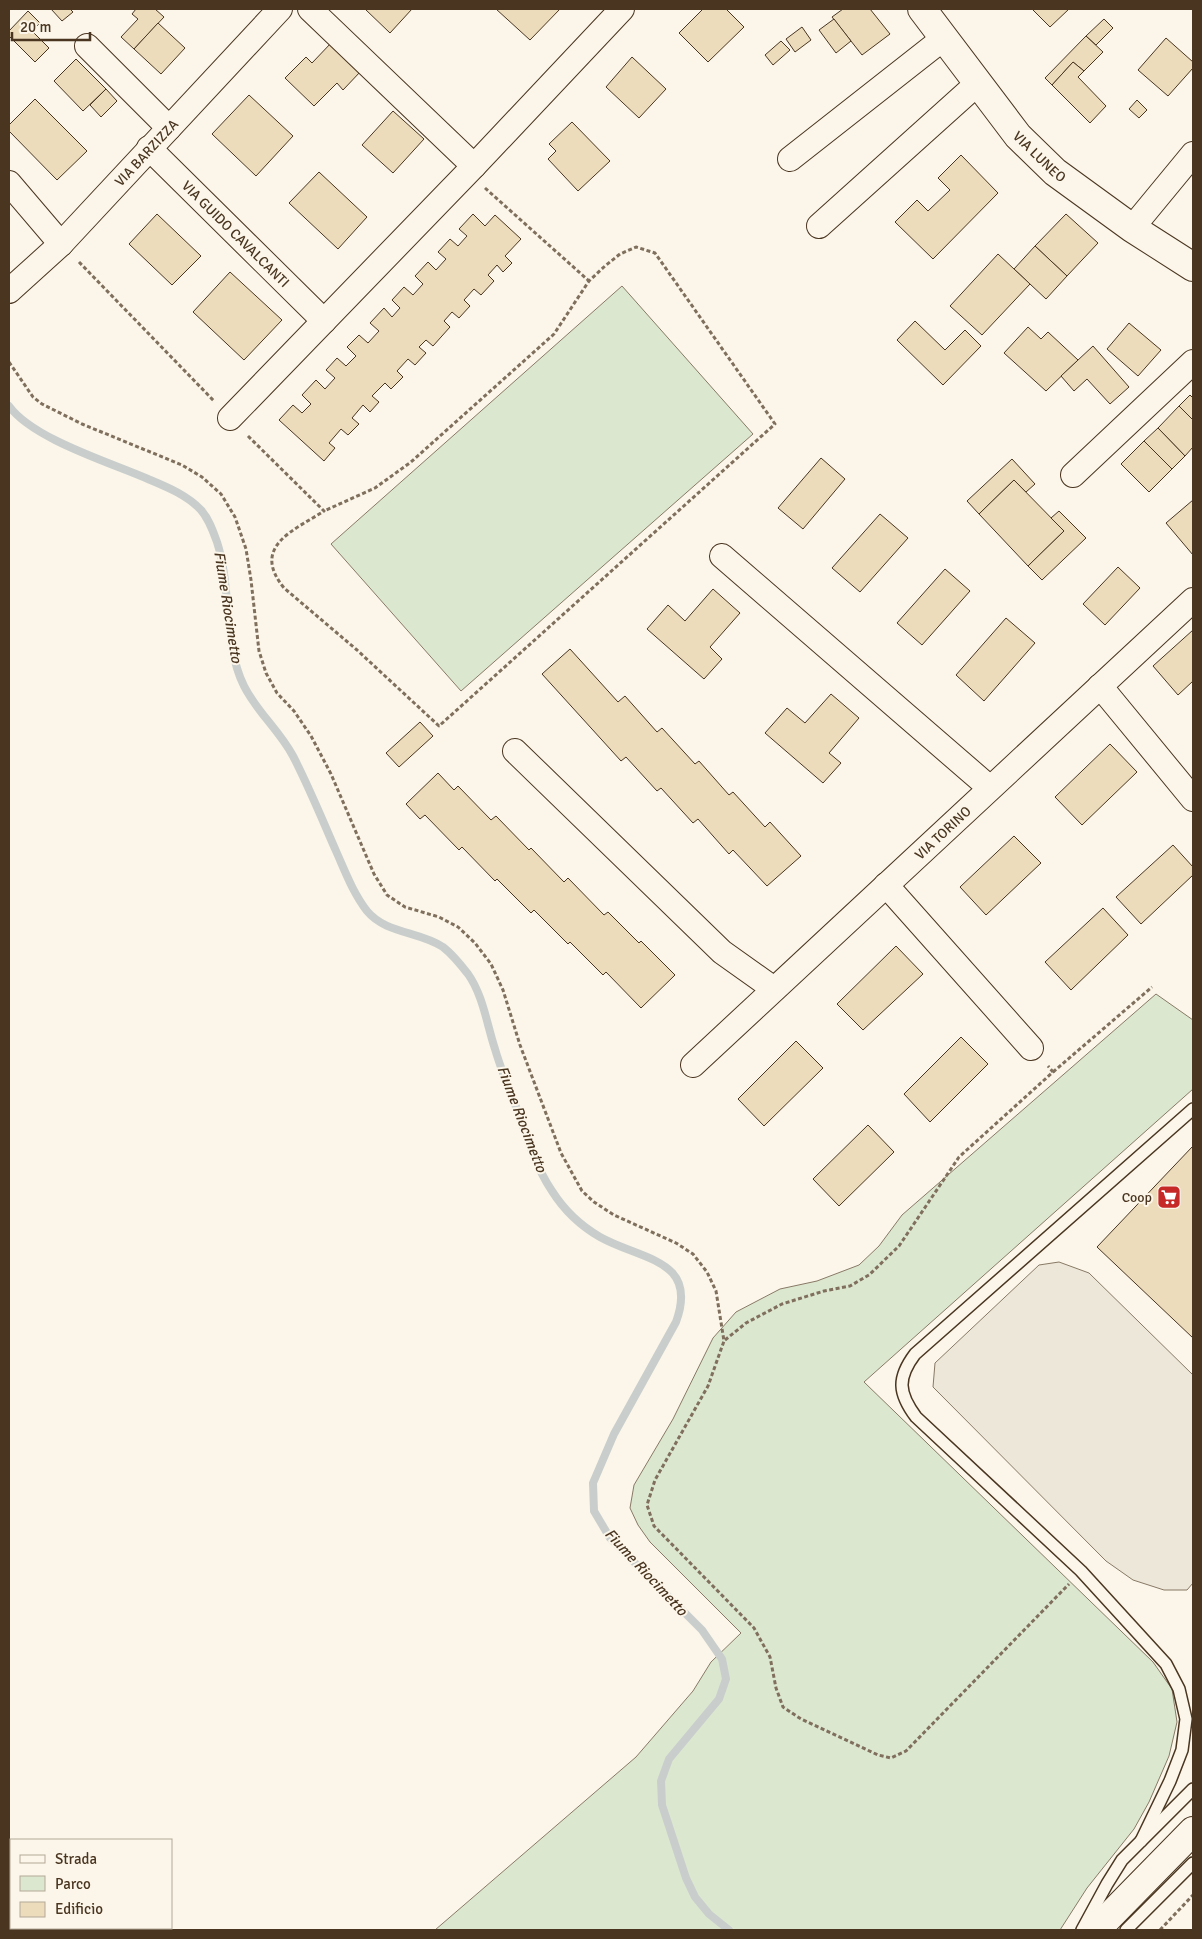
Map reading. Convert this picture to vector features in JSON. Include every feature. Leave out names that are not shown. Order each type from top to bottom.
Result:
[{"type":"street","points":[[310,9],[471,169]]},
{"type":"street","points":[[230,418],[471,169],[622,9]]},
{"type":"street","name":"VIA LUNEO","points":[[922,9],[1018,136],[1055,172],[1132,228],[1193,267]]},
{"type":"street","name":"VIA BARZIZZA","points":[[9,291],[61,244],[149,148],[170,128],[270,12]]},
{"type":"street","points":[[790,159],[944,38]]},
{"type":"street","points":[[87,46],[170,128]]},
{"type":"street","points":[[819,226],[978,83]]},
{"type":"street","name":"VIA GUIDO CAVALCANTI","points":[[149,148],[324,321]]},
{"type":"street","points":[[1132,228],[1193,154]]},
{"type":"street","points":[[9,183],[61,244]]},
{"type":"street","points":[[1073,475],[1193,362]]},
{"type":"street","points":[[722,556],[990,788]]},
{"type":"street","name":"VIA TORINO","points":[[693,1065],[1193,600]]},
{"type":"street","points":[[1100,686],[1193,799]]},
{"type":"street","points":[[515,752],[722,952],[774,989]]},
{"type":"street","points":[[886,885],[1031,1048]]},
{"type":"street","points":[[1096,1930],[1193,1831]]},
{"type":"lane","points":[[1141,1841],[1170,1781],[1182,1750],[1186,1719],[1179,1689],[1166,1664],[1081,1571],[916,1417],[905,1403],[902,1384],[905,1368],[915,1354],[1193,1109]]},
{"type":"lane","points":[[1082,1930],[1122,1860],[1193,1789]]},
{"type":"lane","points":[[1126,1930],[1193,1863]]},
{"type":"path","points":[[471,169],[589,281]]},
{"type":"path","points":[[61,244],[230,418],[324,511]]},
{"type":"path","points":[[636,247],[655,253],[775,424],[439,726],[357,650],[276,579],[273,566],[274,554],[279,541],[288,533],[324,511],[375,488],[395,475],[554,334],[589,281],[620,254],[636,247]]},
{"type":"path","points":[[9,362],[33,397],[42,404],[82,424],[182,466],[202,478],[221,494],[235,517],[246,549],[259,651],[266,673],[277,693],[294,711],[311,736],[331,774],[374,874],[387,895],[405,907],[439,917],[458,927],[475,942],[491,964],[503,990],[520,1045],[549,1124],[573,1178],[582,1191],[604,1210],[676,1243],[693,1254],[707,1272],[716,1291],[724,1341],[708,1386],[655,1480],[647,1505],[654,1526],[754,1628],[770,1657],[776,1688],[783,1707],[801,1719],[878,1755],[891,1758],[906,1751],[1081,1571]]},
{"type":"path","points":[[724,1341],[746,1323],[782,1304],[824,1291],[850,1286],[870,1275],[899,1246],[959,1158],[1053,1072],[1152,987]]},
{"type":"path","points":[[1031,1048],[1053,1072]]},
{"type":"path","points":[[1160,1930],[1193,1896]]},
{"type":"green space","points":[[622,286],[753,434],[461,691],[331,544]]},
{"type":"green space","points":[[1156,994],[1193,1020],[1193,1089],[864,1382],[1153,1662],[1172,1689],[1177,1722],[1169,1756],[1149,1802],[1134,1829],[1087,1888],[1060,1930],[435,1930],[636,1757],[693,1691],[711,1662],[741,1633],[650,1542],[638,1525],[630,1508],[634,1485],[673,1419],[713,1338],[736,1312],[780,1289],[817,1281],[859,1265],[879,1246],[902,1215]]},
{"type":"shaded area","points":[[1059,1262],[1089,1273],[1193,1375],[1193,1583],[1187,1590],[1164,1590],[1133,1580],[1106,1561],[933,1387],[935,1363],[1039,1265]]},
{"type":"building","points":[[51,9],[70,9],[73,12],[62,21]]},
{"type":"building","points":[[136,9],[155,9],[164,17],[134,49],[121,37],[138,19],[132,14]]},
{"type":"building","points":[[365,9],[412,9],[390,33]]},
{"type":"building","points":[[496,9],[560,9],[530,40]]},
{"type":"building","points":[[703,9],[726,9],[744,27],[708,62],[679,33]]},
{"type":"building","points":[[843,9],[870,9],[890,34],[862,55],[832,17]]},
{"type":"building","points":[[1032,9],[1069,9],[1050,27]]},
{"type":"building","points":[[28,11],[40,23],[32,31],[49,48],[35,62],[9,36],[9,31]]},
{"type":"building","points":[[834,19],[851,41],[836,53],[819,30]]},
{"type":"building","points":[[1104,19],[1113,28],[1096,45],[1086,36]]},
{"type":"building","points":[[158,23],[185,48],[161,74],[134,49]]},
{"type":"building","points":[[802,27],[811,40],[795,52],[786,39]]},
{"type":"building","points":[[1086,36],[1103,52],[1084,71],[1073,62],[1052,85],[1045,78]]},
{"type":"building","points":[[1166,38],[1193,62],[1193,68],[1168,96],[1138,70]]},
{"type":"building","points":[[781,41],[790,50],[773,65],[765,55]]},
{"type":"building","points":[[332,42],[361,71],[343,90],[337,83],[314,106],[285,78],[306,57],[312,63]]},
{"type":"building","points":[[632,57],[666,89],[639,118],[606,87]]},
{"type":"building","points":[[76,59],[106,89],[83,111],[54,81]]},
{"type":"building","points":[[1073,62],[1084,71],[1078,77],[1106,106],[1090,123],[1052,85]]},
{"type":"building","points":[[106,89],[117,101],[101,117],[90,105]]},
{"type":"building","points":[[249,95],[293,136],[256,176],[212,134]]},
{"type":"building","points":[[35,99],[87,151],[57,180],[9,131],[9,125]]},
{"type":"building","points":[[1137,100],[1147,110],[1139,118],[1129,109]]},
{"type":"building","points":[[393,111],[424,139],[393,173],[362,145]]},
{"type":"building","points":[[572,122],[610,161],[578,191],[548,159],[556,151],[549,144]]},
{"type":"building","points":[[961,155],[998,193],[933,259],[895,222],[917,200],[928,211],[950,190],[938,178]]},
{"type":"building","points":[[319,172],[367,217],[338,249],[289,203]]},
{"type":"building","points":[[157,214],[201,256],[172,285],[129,244]]},
{"type":"building","points":[[473,214],[485,226],[495,215],[521,239],[505,256],[512,263],[503,272],[497,265],[488,275],[494,281],[481,295],[474,289],[464,300],[470,306],[459,318],[452,312],[444,321],[450,327],[433,346],[426,340],[419,347],[426,353],[415,365],[408,359],[397,371],[403,377],[391,389],[385,383],[372,396],[379,402],[370,412],[363,405],[352,418],[359,424],[348,435],[341,429],[329,443],[335,448],[324,461],[279,420],[293,405],[302,413],[311,404],[302,395],[316,380],[325,389],[335,378],[326,370],[337,358],[346,366],[356,356],[347,347],[359,335],[368,343],[379,331],[370,323],[384,308],[392,317],[400,308],[392,300],[404,287],[413,295],[423,284],[415,276],[428,262],[436,270],[446,259],[438,252],[450,239],[458,246],[467,236],[459,229]]},
{"type":"building","points":[[1066,214],[1098,243],[1067,276],[1035,246]]},
{"type":"building","points":[[1035,246],[1067,276],[1046,299],[1014,269]]},
{"type":"building","points":[[998,254],[1030,284],[982,335],[950,306]]},
{"type":"building","points":[[230,272],[282,320],[244,360],[193,312]]},
{"type":"building","points":[[915,321],[945,350],[965,330],[981,346],[943,385],[897,340]]},
{"type":"building","points":[[1129,323],[1161,350],[1138,376],[1107,349]]},
{"type":"building","points":[[1028,327],[1041,339],[1048,332],[1078,360],[1046,391],[1004,353]]},
{"type":"building","points":[[1093,346],[1129,387],[1110,404],[1087,379],[1074,391],[1061,376]]},
{"type":"building","points":[[1190,395],[1193,398],[1193,420],[1179,406]]},
{"type":"building","points":[[1179,406],[1193,420],[1193,447],[1185,456],[1158,428]]},
{"type":"building","points":[[1158,428],[1185,456],[1172,469],[1144,441]]},
{"type":"building","points":[[1144,441],[1172,469],[1149,492],[1121,464]]},
{"type":"building","points":[[821,458],[845,479],[803,529],[778,508]]},
{"type":"building","points":[[1012,459],[1035,484],[1026,492],[1014,480],[979,514],[967,501]]},
{"type":"building","points":[[1014,480],[1064,531],[1028,566],[979,514]]},
{"type":"building","points":[[1193,500],[1193,555],[1166,523]]},
{"type":"building","points":[[1059,511],[1086,538],[1042,580],[1028,566],[1064,531],[1051,518]]},
{"type":"building","points":[[880,514],[908,538],[860,592],[832,568]]},
{"type":"building","points":[[1118,567],[1140,588],[1105,625],[1083,604]]},
{"type":"building","points":[[945,569],[970,591],[922,645],[897,623]]},
{"type":"building","points":[[713,589],[740,613],[710,647],[722,659],[704,679],[647,629],[668,605],[685,621]]},
{"type":"building","points":[[1006,618],[1035,643],[984,701],[956,675]]},
{"type":"building","points":[[1193,630],[1193,681],[1178,695],[1153,666]]},
{"type":"building","points":[[570,649],[618,702],[625,696],[657,732],[662,728],[695,764],[699,761],[729,795],[733,792],[765,827],[770,822],[801,856],[767,886],[733,850],[729,854],[698,819],[693,823],[661,788],[657,791],[626,757],[621,761],[542,674]]},
{"type":"building","points":[[831,694],[859,718],[829,753],[841,763],[823,783],[765,733],[787,708],[805,723]]},
{"type":"building","points":[[420,722],[433,736],[399,767],[386,753]]},
{"type":"building","points":[[1110,744],[1137,772],[1082,825],[1055,797]]},
{"type":"building","points":[[438,773],[454,790],[458,786],[491,820],[496,816],[564,882],[568,878],[604,915],[608,912],[675,975],[641,1008],[606,972],[603,975],[534,910],[531,913],[497,879],[495,881],[462,847],[459,850],[425,815],[420,819],[406,804]]},
{"type":"building","points":[[1014,836],[1041,863],[986,915],[960,887]]},
{"type":"building","points":[[1173,845],[1193,867],[1193,875],[1141,924],[1116,897]]},
{"type":"building","points":[[1103,908],[1128,935],[1071,990],[1045,962]]},
{"type":"building","points":[[896,946],[923,974],[863,1030],[837,1004]]},
{"type":"building","points":[[961,1037],[988,1064],[930,1122],[904,1094]]},
{"type":"building","points":[[796,1041],[823,1068],[764,1126],[738,1099]]},
{"type":"building","points":[[868,1125],[894,1152],[839,1206],[813,1179]]},
{"type":"building","name":"Coop","points":[[1193,1146],[1193,1338],[1097,1247]]},
{"type":"waterway","name":"Fiume Riocimetto","points":[[9,406],[20,418],[53,439],[169,488],[189,500],[204,514],[209,521],[222,560],[230,634],[237,670],[249,695],[293,756],[358,897],[367,911],[384,924],[443,947],[468,974],[481,1001],[500,1065],[532,1153],[546,1182],[562,1205],[580,1223],[600,1237],[648,1257],[662,1265],[673,1273],[680,1285],[681,1301],[676,1322],[614,1434],[593,1483],[594,1511],[610,1538],[702,1630],[722,1659],[726,1679],[719,1699],[669,1759],[661,1781],[662,1805],[686,1878],[695,1897],[709,1914],[729,1930]]},
{"type":"place","name":"Coop","points":[[1169,1197]]}]
